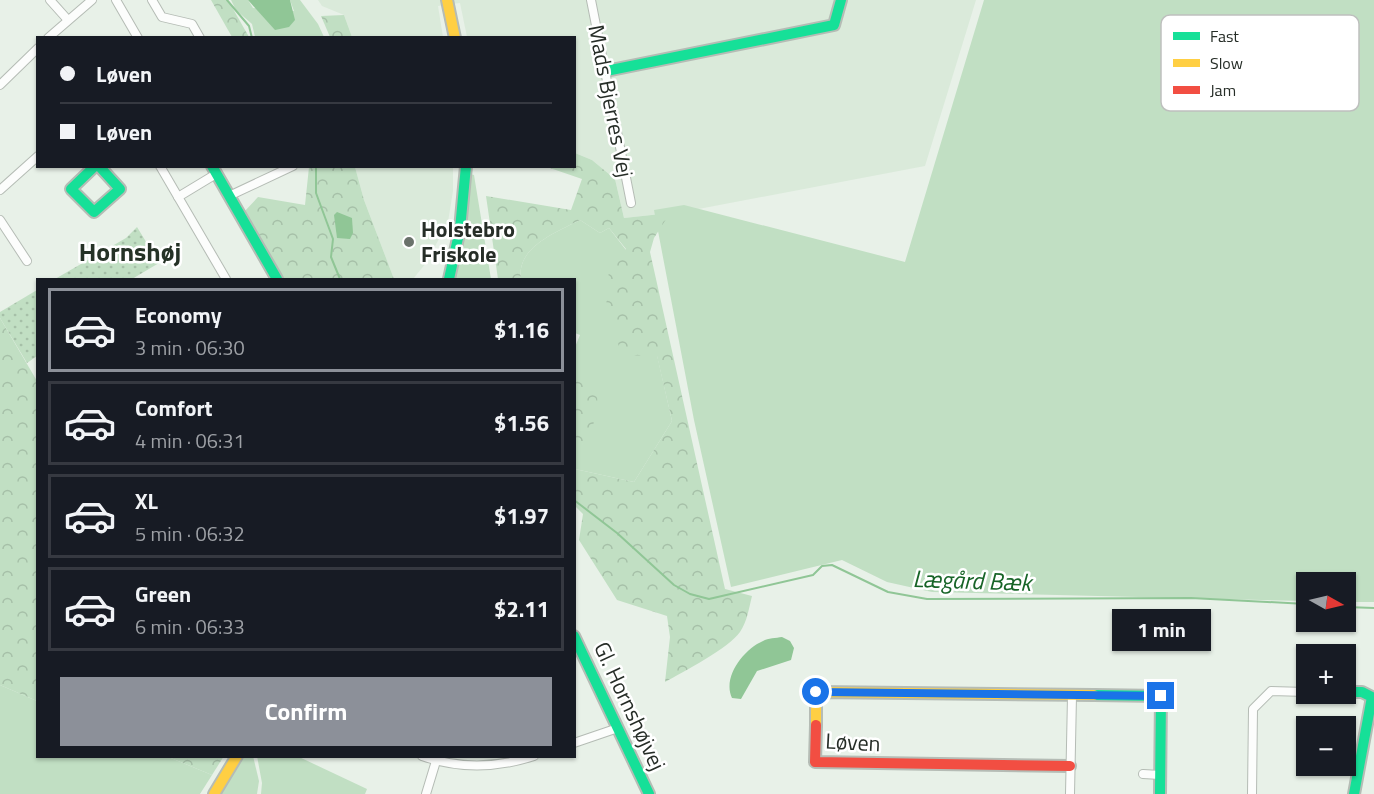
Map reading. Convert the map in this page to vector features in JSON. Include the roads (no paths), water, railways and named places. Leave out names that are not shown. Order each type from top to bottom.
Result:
[{"type":"street","points":[[50,0],[67,20]]},
{"type":"street","points":[[50,36],[92,0]]},
{"type":"street","points":[[117,0],[137,36]]},
{"type":"street","points":[[152,0],[162,17],[192,24],[199,36]]},
{"type":"street","points":[[447,0],[454,36]]},
{"type":"street","name":"Mads Bjerres Vej","points":[[591,0],[631,203]]},
{"type":"street","points":[[606,72],[834,25],[841,0]]},
{"type":"street","points":[[0,85],[36,50]]},
{"type":"street","points":[[0,190],[36,158]]},
{"type":"street","points":[[161,168],[225,278]]},
{"type":"street","points":[[229,196],[290,168]]},
{"type":"street","points":[[449,278],[460,230],[466,168]]},
{"type":"street","points":[[178,197],[214,170],[276,278]]},
{"type":"street","points":[[0,220],[27,261]]},
{"type":"street","name":"Gl. Hornshøjvej","points":[[576,640],[649,794]]},
{"type":"street","points":[[1252,794],[1253,709],[1271,691],[1296,692]]},
{"type":"street","name":"Løven","points":[[1070,766],[815,762],[816,692],[1161,696],[1160,793]]},
{"type":"street","points":[[1354,794],[1372,697],[1356,693]]},
{"type":"street","points":[[1070,794],[1071,696]]},
{"type":"street","points":[[576,742],[618,728]]},
{"type":"street","points":[[213,794],[236,758]]},
{"type":"street","points":[[428,758],[436,761],[488,766],[525,758]]},
{"type":"street","points":[[488,758],[488,766]]},
{"type":"street","points":[[426,794],[436,761]]},
{"type":"street","points":[[1143,774],[1160,775]]},
{"type":"waterway","name":"Lægård Bæk","points":[[227,0],[249,26],[252,36]]},
{"type":"waterway","name":"Lægård Bæk","points":[[316,168],[316,193],[333,239],[331,257],[340,278]]},
{"type":"waterway","name":"Lægård Bæk","points":[[576,502],[617,533],[674,585],[690,594],[709,599],[813,575],[822,566],[832,565],[888,592],[927,599],[1191,598],[1296,603]]},
{"type":"waterway","name":"Lægård Bæk","points":[[1356,607],[1374,608]]},
{"type":"place","name":"Holstebro Friskole","points":[[409,242]]},
{"type":"district","name":"Hornshøj","points":[[130,251]]}]
